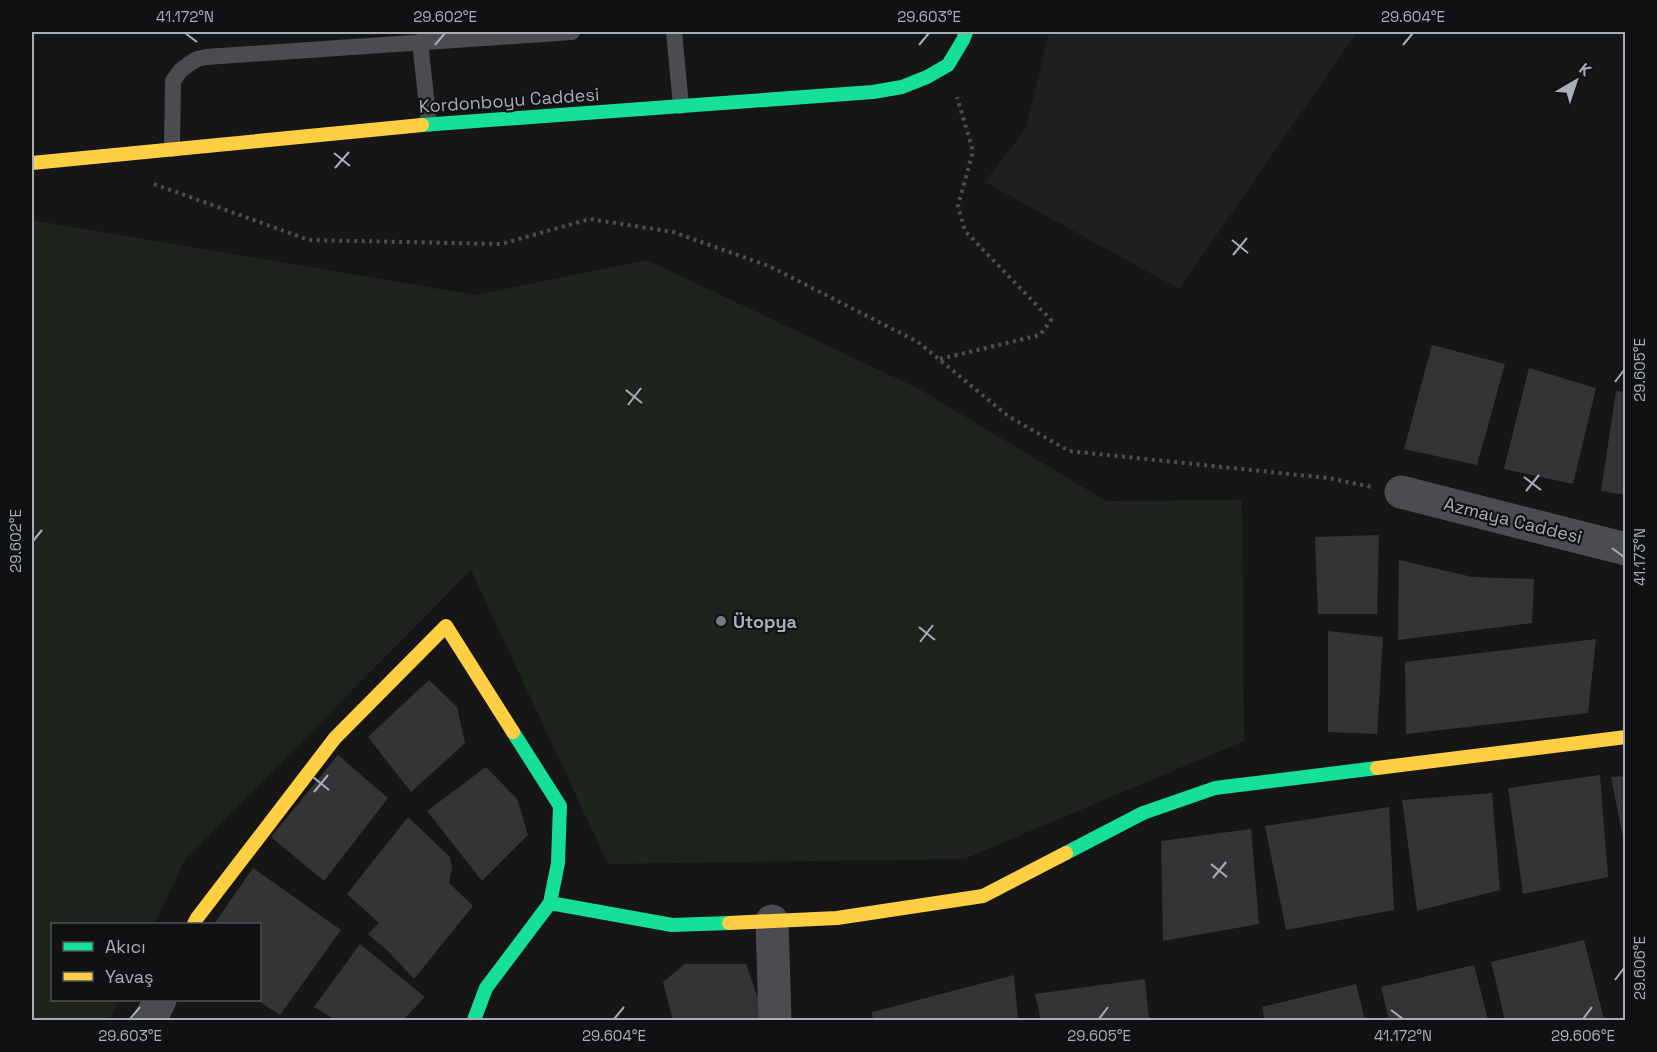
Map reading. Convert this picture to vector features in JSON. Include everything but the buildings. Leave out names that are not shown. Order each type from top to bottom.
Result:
[{"type":"street","points":[[948,65],[966,32]]},
{"type":"street","name":"Kordonboyu Caddesi","points":[[32,163],[429,124],[873,92],[902,87],[948,65]]},
{"type":"street","name":"Azmaya Caddesi","points":[[1401,492],[1626,549]]},
{"type":"street","points":[[194,923],[335,738],[446,626],[560,806],[558,863],[550,903],[486,988],[474,1020]]},
{"type":"street","points":[[550,903],[672,925],[837,918],[983,896],[1143,813],[1215,788],[1626,737]]},
{"type":"street","points":[[772,921],[775,1020]]},
{"type":"street","points":[[150,1020],[159,1001]]},
{"type":"lane","points":[[172,149],[173,81],[180,71],[197,59],[572,32]]},
{"type":"lane","points":[[675,32],[681,105]]},
{"type":"lane","points":[[420,42],[429,124]]},
{"type":"path","points":[[939,359],[1040,335],[1051,320],[965,231],[958,206],[973,152],[948,65]]},
{"type":"path","points":[[151,182],[309,240],[501,244],[590,219],[673,232],[769,266],[918,342],[1008,416],[1069,452],[1328,478],[1401,492]]},
{"type":"shaded area","points":[[1049,32],[1357,32],[1179,289],[985,182],[1026,128]]},
{"type":"shaded area","points":[[32,220],[475,295],[647,260],[919,389],[1106,501],[1242,500],[1244,741],[964,859],[608,864],[471,570],[185,860],[154,923],[51,923],[51,1001],[118,1001],[109,1020],[32,1020]]},
{"type":"traffic: fast","points":[[422,125],[873,92],[902,87],[948,65],[966,32]]},
{"type":"traffic: fast","points":[[513,732],[560,806],[558,863],[550,903]]},
{"type":"traffic: fast","points":[[1066,853],[1143,813],[1215,788],[1377,768]]},
{"type":"traffic: fast","points":[[474,1020],[486,988],[550,903],[672,925],[729,923]]},
{"type":"traffic: slow","points":[[32,163],[422,125]]},
{"type":"traffic: slow","points":[[194,923],[335,738],[446,626],[513,732]]},
{"type":"traffic: slow","points":[[1377,768],[1626,737]]},
{"type":"traffic: slow","points":[[729,923],[837,918],[983,896],[1066,853]]},
{"type":"place","name":"Ütopya","points":[[721,621]]}]
